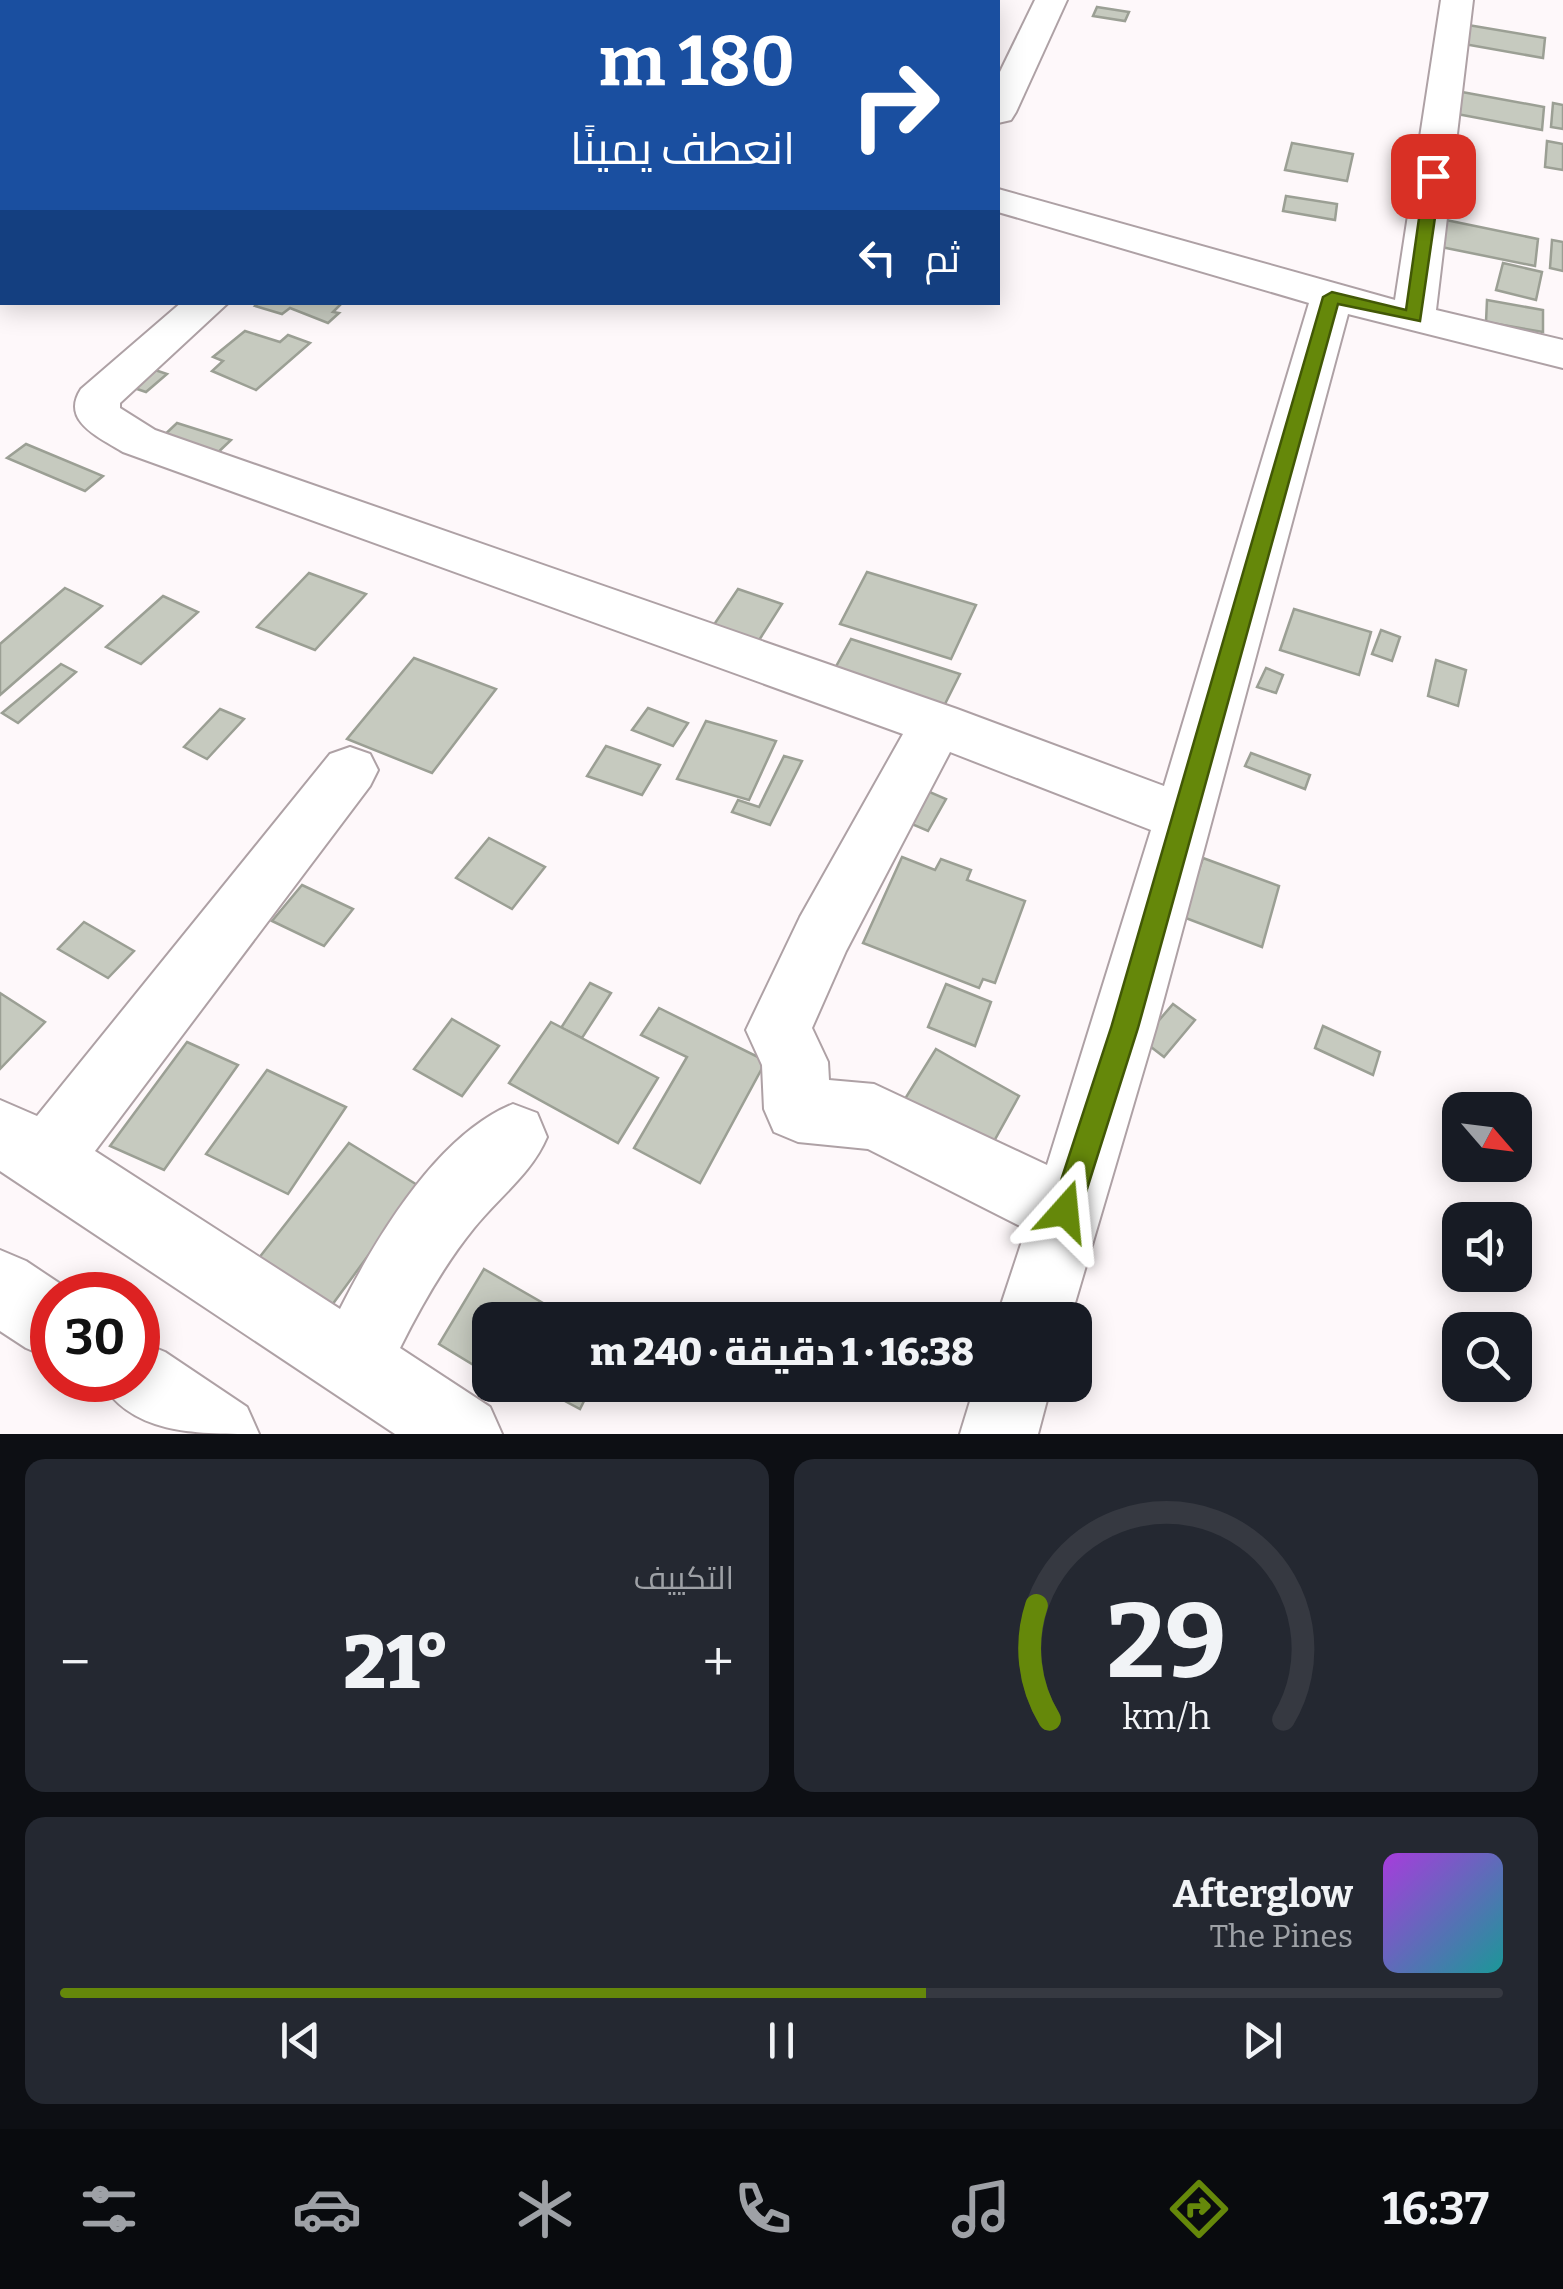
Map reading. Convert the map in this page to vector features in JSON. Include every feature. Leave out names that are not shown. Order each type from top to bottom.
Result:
[{"type":"street","points":[[1000,108],[1051,0]]},
{"type":"street","points":[[1414,317],[1457,0]]},
{"type":"street","points":[[1000,201],[1332,297],[1563,354]]},
{"type":"street","points":[[1038,1302],[1124,1028],[1332,297]]},
{"type":"street","points":[[205,305],[97,399],[98,415],[139,441],[937,724],[1182,817]]},
{"type":"street","points":[[937,724],[822,936],[778,1030],[796,1062],[798,1109],[874,1117],[1065,1211]]},
{"type":"street","points":[[350,770],[23,1146],[462,1434]]},
{"type":"street","points":[[353,1362],[402,1266],[437,1215],[461,1184],[513,1137]]},
{"type":"street","points":[[0,1287],[30,1307]]},
{"type":"street","points":[[160,1394],[220,1434]]},
{"type":"street","points":[[999,1434],[1009,1402]]},
{"type":"building","points":[[1097,7],[1129,12],[1125,21],[1093,16]]},
{"type":"building","points":[[1468,25],[1545,38],[1543,58],[1464,44]]},
{"type":"building","points":[[1462,92],[1544,107],[1542,130],[1457,114]]},
{"type":"building","points":[[1553,103],[1563,105],[1563,129],[1551,127]]},
{"type":"building","points":[[1547,141],[1563,144],[1563,170],[1545,167]]},
{"type":"building","points":[[1292,143],[1353,154],[1347,181],[1285,170]]},
{"type":"building","points":[[1286,196],[1337,204],[1335,220],[1283,211]]},
{"type":"building","points":[[1446,220],[1538,239],[1535,266],[1441,247]]},
{"type":"building","points":[[1552,240],[1563,242],[1563,271],[1550,268]]},
{"type":"building","points":[[1503,263],[1542,272],[1536,300],[1496,290]]},
{"type":"building","points":[[1487,300],[1543,310],[1543,332],[1486,322]]},
{"type":"building","points":[[340,305],[333,312],[339,313],[328,323],[290,308],[282,314],[255,306]]},
{"type":"building","points":[[245,331],[280,342],[288,335],[310,343],[256,390],[212,371],[223,361],[213,357]]},
{"type":"building","points":[[143,366],[167,374],[146,392],[122,384]]},
{"type":"building","points":[[177,423],[231,440],[211,459],[157,442]]},
{"type":"building","points":[[26,444],[103,476],[85,491],[7,458]]},
{"type":"building","points":[[867,572],[976,605],[951,659],[840,624]]},
{"type":"building","points":[[309,573],[366,594],[315,650],[257,627]]},
{"type":"building","points":[[65,588],[102,606],[0,695],[0,644]]},
{"type":"building","points":[[738,589],[782,604],[756,645],[711,629]]},
{"type":"building","points":[[163,596],[198,612],[141,664],[106,647]]},
{"type":"building","points":[[1294,609],[1371,632],[1359,675],[1280,650]]},
{"type":"building","points":[[1381,630],[1400,637],[1392,661],[1372,654]]},
{"type":"building","points":[[851,639],[960,674],[943,708],[833,672]]},
{"type":"building","points":[[414,658],[496,689],[432,773],[347,739]]},
{"type":"building","points":[[1436,660],[1466,670],[1458,706],[1428,696]]},
{"type":"building","points":[[61,664],[76,672],[18,723],[2,713]]},
{"type":"building","points":[[1266,668],[1283,675],[1276,693],[1257,687]]},
{"type":"building","points":[[648,708],[688,723],[673,746],[632,730]]},
{"type":"building","points":[[220,709],[244,719],[207,759],[184,747]]},
{"type":"building","points":[[706,721],[776,741],[749,800],[677,779]]},
{"type":"building","points":[[606,746],[660,765],[642,795],[587,776]]},
{"type":"building","points":[[1251,753],[1310,775],[1305,789],[1245,766]]},
{"type":"building","points":[[784,756],[802,761],[770,825],[732,812],[738,800],[759,807]]},
{"type":"building","points":[[918,787],[946,799],[928,831],[900,819]]},
{"type":"building","points":[[489,838],[545,867],[512,909],[456,878]]},
{"type":"building","points":[[902,857],[935,870],[941,859],[971,870],[967,880],[1025,901],[995,983],[983,979],[979,988],[863,943]]},
{"type":"building","points":[[1203,858],[1279,886],[1262,947],[1183,917]]},
{"type":"building","points":[[302,885],[353,909],[324,946],[272,921]]},
{"type":"building","points":[[84,922],[134,951],[108,978],[58,949]]},
{"type":"building","points":[[590,983],[611,993],[582,1038],[561,1028]]},
{"type":"building","points":[[946,984],[991,1002],[975,1046],[928,1027]]},
{"type":"building","points":[[0,993],[45,1022],[0,1069]]},
{"type":"building","points":[[1173,1004],[1195,1020],[1164,1057],[1142,1040]]},
{"type":"building","points":[[659,1008],[766,1061],[700,1183],[634,1148],[687,1057],[641,1035]]},
{"type":"building","points":[[452,1019],[499,1046],[462,1096],[414,1069]]},
{"type":"building","points":[[551,1022],[658,1078],[618,1143],[509,1083]]},
{"type":"building","points":[[1323,1026],[1380,1052],[1373,1075],[1315,1048]]},
{"type":"building","points":[[187,1042],[238,1065],[164,1170],[110,1146]]},
{"type":"building","points":[[936,1049],[1019,1096],[988,1152],[903,1102]]},
{"type":"building","points":[[267,1070],[346,1107],[288,1194],[206,1154]]},
{"type":"building","points":[[349,1143],[419,1186],[324,1316],[251,1268]]},
{"type":"building","points":[[484,1269],[541,1302],[472,1302],[472,1364],[439,1344]]},
{"type":"route","points":[[1065,1211],[1124,1028],[1332,297],[1414,317],[1433,176]]}]
